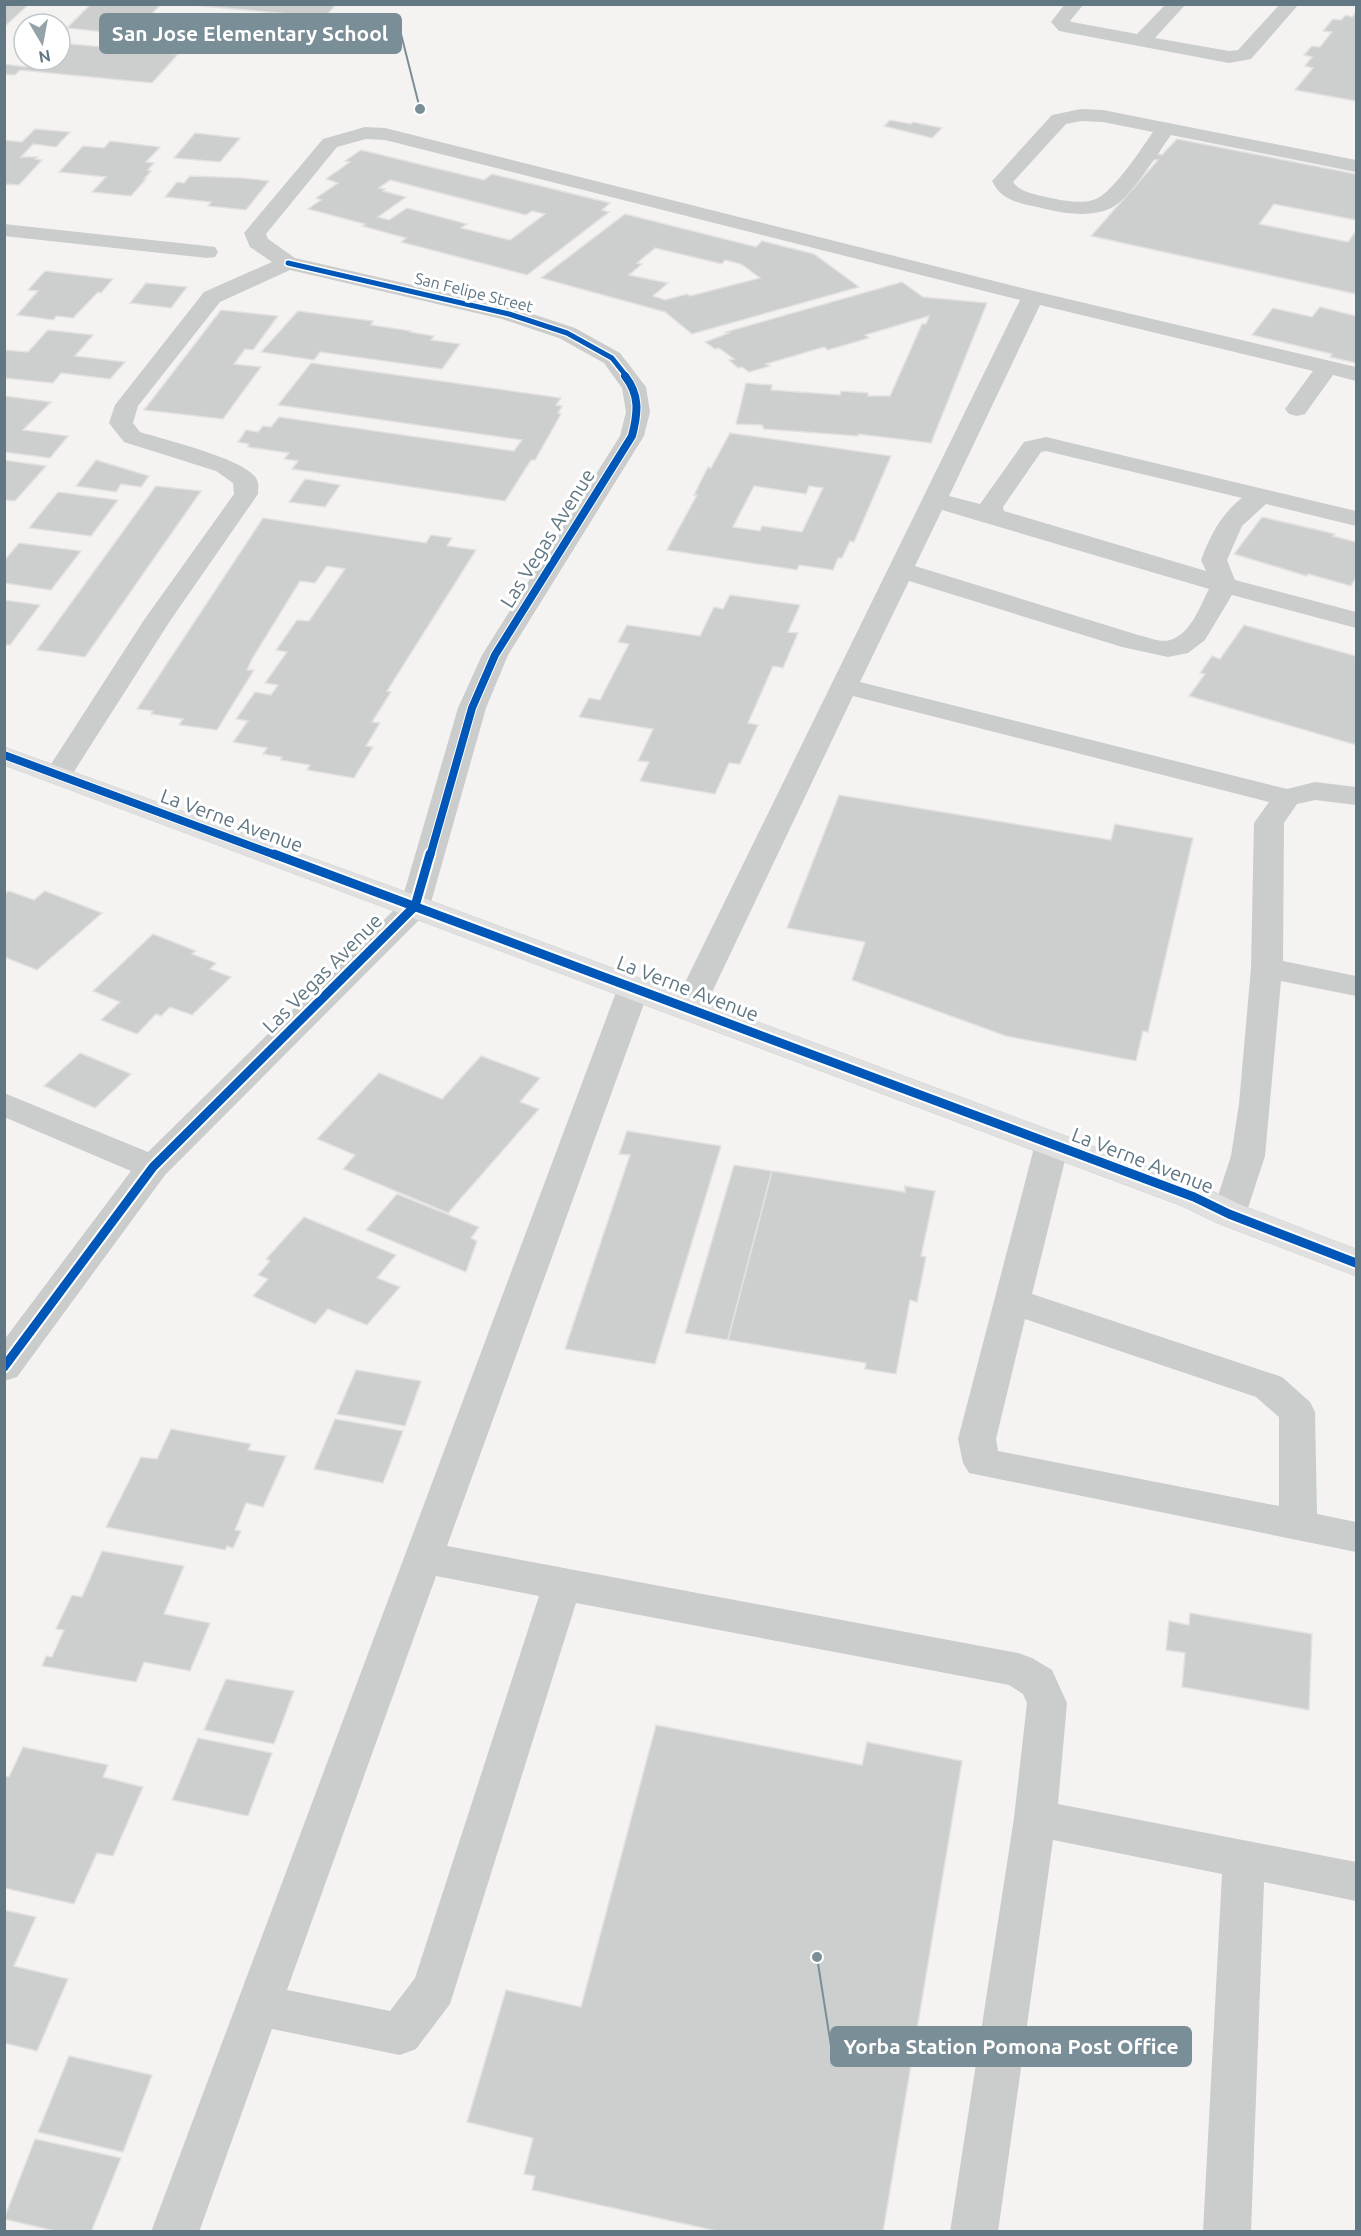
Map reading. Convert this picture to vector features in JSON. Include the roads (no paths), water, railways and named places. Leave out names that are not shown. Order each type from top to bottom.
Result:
[{"type":"main road","name":"La Verne Avenue","points":[[4,755],[416,906],[1194,1197],[1229,1214],[1356,1263]]},
{"type":"street","points":[[1075,4],[1060,22],[1066,27],[1228,57],[1245,55],[1290,4]]},
{"type":"street","points":[[1141,41],[1177,4]]},
{"type":"street","points":[[1166,128],[1108,202],[1091,207],[1063,207],[1014,195],[1002,181],[1059,119],[1081,115],[1103,116],[1166,128],[1356,166]]},
{"type":"street","points":[[288,263],[258,242],[255,233],[330,143],[365,133],[385,134],[1033,297],[1356,374]]},
{"type":"street","points":[[4,230],[207,252]]},
{"type":"street","points":[[58,775],[157,620],[246,494],[245,480],[225,466],[132,437],[121,423],[127,405],[212,297],[288,263]]},
{"type":"street","name":"San Felipe Street","points":[[288,263],[509,314],[567,333],[612,358],[634,387]]},
{"type":"street","points":[[689,1008],[1033,297]]},
{"type":"street","points":[[1297,409],[1327,367]]},
{"type":"street","name":"Las Vegas Avenue","points":[[4,1367],[153,1167],[416,906],[472,708],[495,655],[632,436],[638,412],[634,387]]},
{"type":"street","points":[[991,515],[991,507],[1033,447],[1046,444],[1356,518]]},
{"type":"street","points":[[1224,585],[1214,560],[1223,532],[1243,507],[1263,495]]},
{"type":"street","points":[[935,500],[1224,585],[1356,620]]},
{"type":"street","points":[[901,570],[1131,641],[1167,649],[1180,646],[1197,633],[1224,585]]},
{"type":"street","points":[[845,686],[1287,798],[1315,791],[1356,796]]},
{"type":"street","points":[[1229,1214],[1248,1156],[1255,1104],[1267,968],[1269,823],[1287,798]]},
{"type":"street","points":[[1267,968],[1356,986]]},
{"type":"street","points":[[175,2232],[634,987]]},
{"type":"street","points":[[4,1104],[153,1167]]},
{"type":"street","points":[[1052,1144],[977,1439],[982,1463],[1356,1537]]},
{"type":"street","points":[[1012,1301],[1269,1387],[1297,1412],[1298,1525]]},
{"type":"street","points":[[424,1558],[1018,1670],[1038,1682],[1047,1703],[1035,1818],[974,2232]]},
{"type":"street","points":[[259,2004],[400,2034],[434,1989],[562,1584]]},
{"type":"street","points":[[1035,1818],[1356,1881]]},
{"type":"street","points":[[1227,2232],[1244,1859]]},
{"type":"place","name":"San Jose Elementary School","points":[[420,109]]},
{"type":"place","name":"Yorba Station Pomona Post Office","points":[[817,1957]]}]
